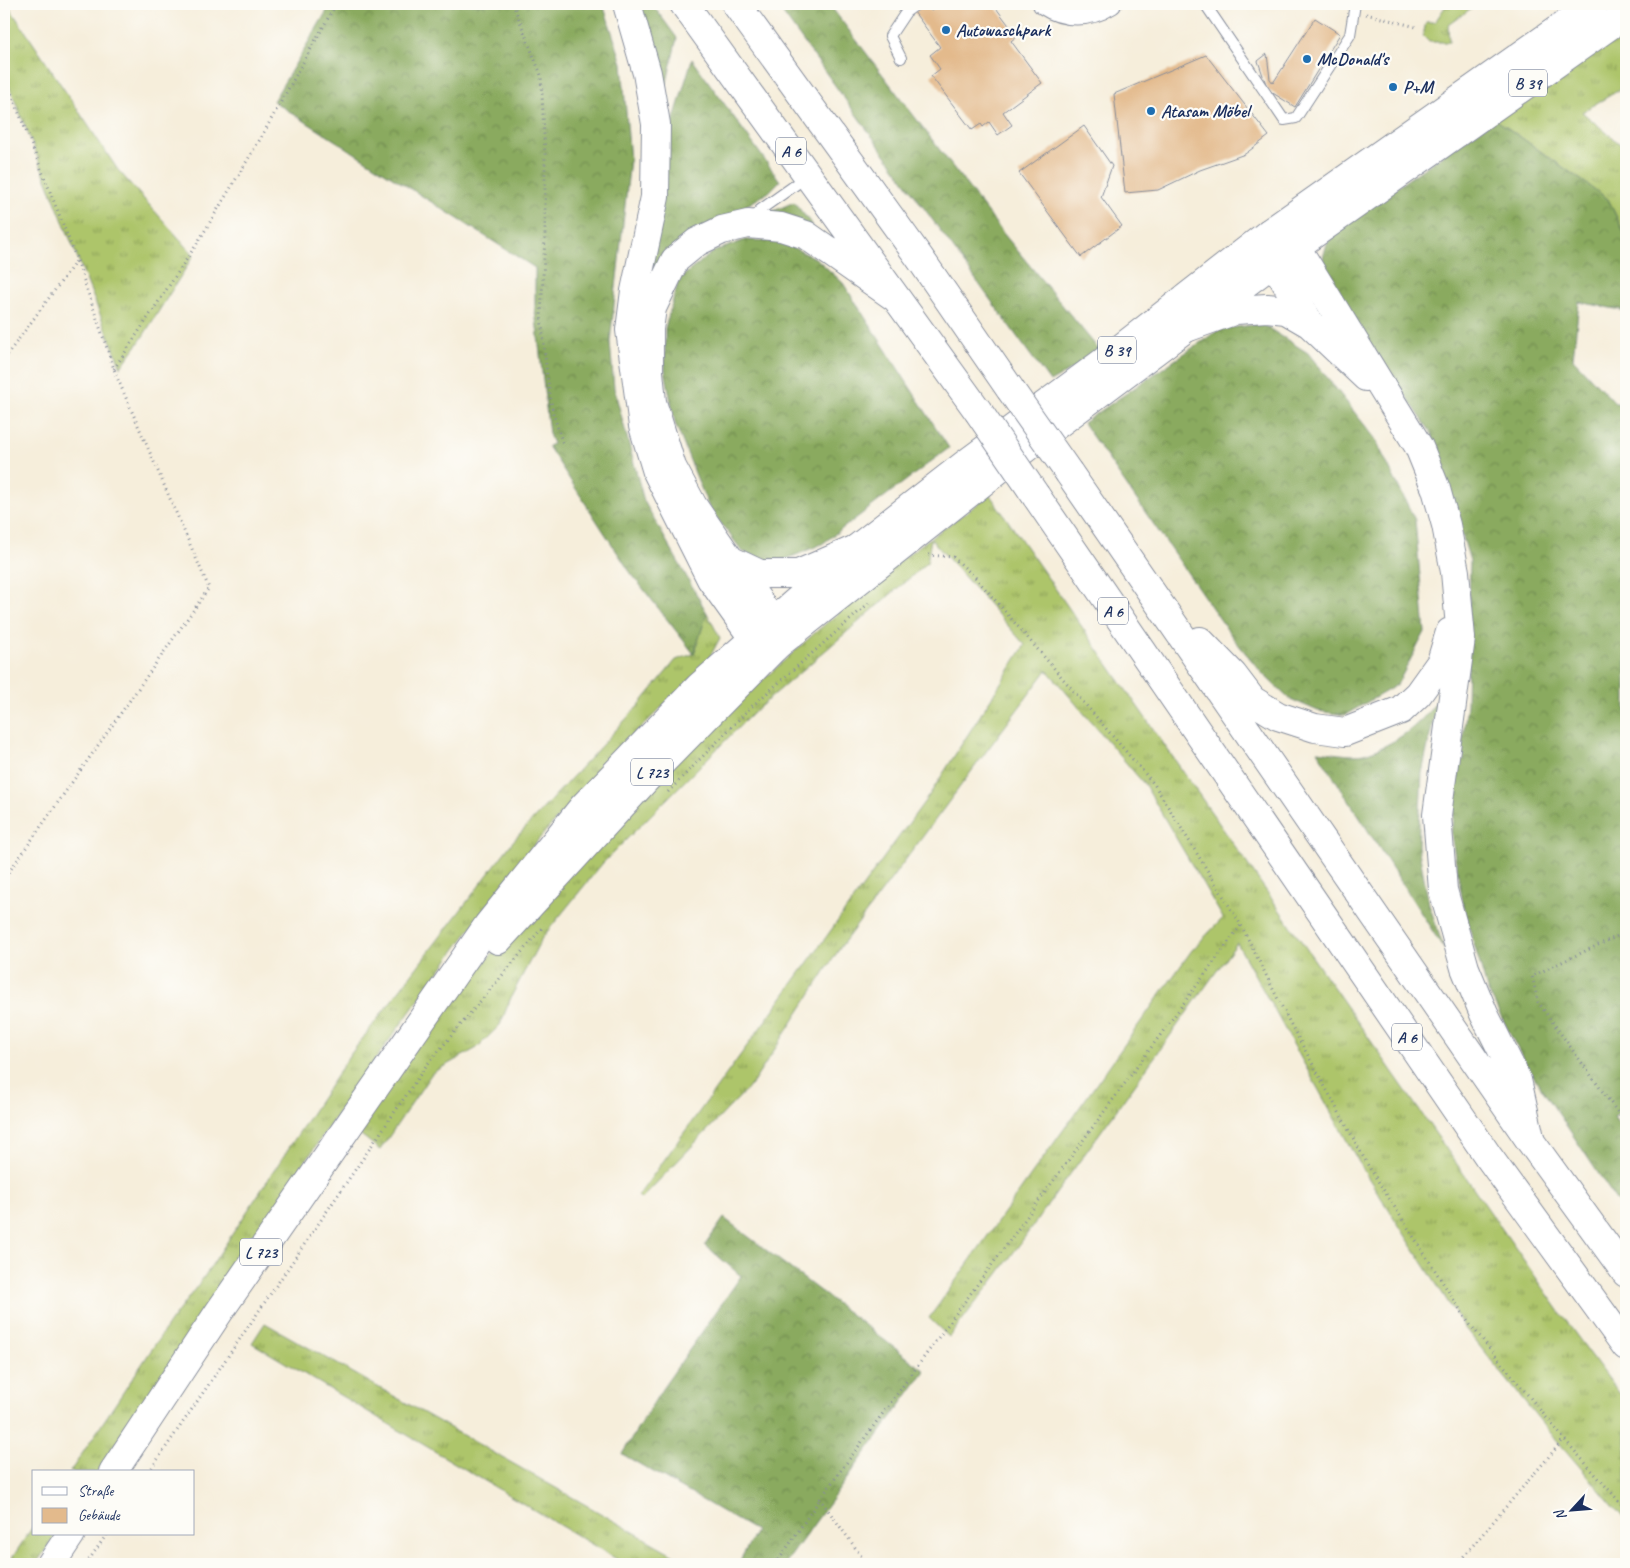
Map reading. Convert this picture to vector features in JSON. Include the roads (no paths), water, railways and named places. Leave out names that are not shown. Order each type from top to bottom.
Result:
[{"type":"main road","points":[[627,4],[647,73],[656,124],[655,197],[635,291],[630,330],[643,426],[657,472],[689,539],[711,579],[768,635]]},
{"type":"main road","name":"A 6","points":[[684,4],[978,411],[1488,1156],[1626,1346]]},
{"type":"main road","name":"A 6","points":[[736,4],[913,249],[1531,1142],[1626,1273]]},
{"type":"main road","name":"B 39","points":[[856,549],[1269,233],[1594,4]]},
{"type":"main road","name":"B 39","points":[[811,620],[1020,453],[1274,262],[1626,14]]},
{"type":"main road","points":[[768,635],[728,560],[693,506],[672,467],[652,402],[649,372],[649,329],[652,308],[675,260],[696,242],[722,230],[748,224],[781,228],[806,235],[896,298]]},
{"type":"main road","points":[[1269,233],[1296,247],[1419,447],[1436,489],[1446,525],[1455,572],[1461,638],[1437,815],[1443,890],[1465,968],[1484,1014],[1517,1080],[1531,1142]]},
{"type":"main road","points":[[1269,233],[1274,262],[1310,324]]},
{"type":"main road","points":[[1189,326],[1236,310],[1267,308],[1286,310],[1310,324],[1394,404]]},
{"type":"main road","points":[[728,560],[760,574],[798,574],[856,549]]},
{"type":"main road","name":"L 723","points":[[114,1470],[219,1312],[412,1033],[488,925],[534,866],[583,808],[700,686],[768,635],[856,549]]},
{"type":"main road","points":[[1142,580],[1233,675],[1252,700],[1278,716],[1315,728],[1345,732],[1401,710],[1418,694],[1441,662],[1458,607]]},
{"type":"main road","name":"L 723","points":[[768,635],[811,620]]},
{"type":"main road","points":[[51,1564],[70,1536]]},
{"type":"street","points":[[1043,4],[1062,14],[1080,15],[1101,10],[1111,4]]},
{"type":"lane","points":[[901,58],[890,36],[906,12],[917,4]]},
{"type":"lane","points":[[1206,4],[1284,120],[1296,118],[1350,36],[1354,7]]},
{"type":"lane","points":[[748,224],[760,210],[809,176]]},
{"type":"place","name":"Autowaschpark","points":[[946,30]]},
{"type":"place","name":"McDonald's","points":[[1307,59]]},
{"type":"place","name":"P+M","points":[[1393,87]]},
{"type":"place","name":"Atasam Möbel","points":[[1151,111]]}]
